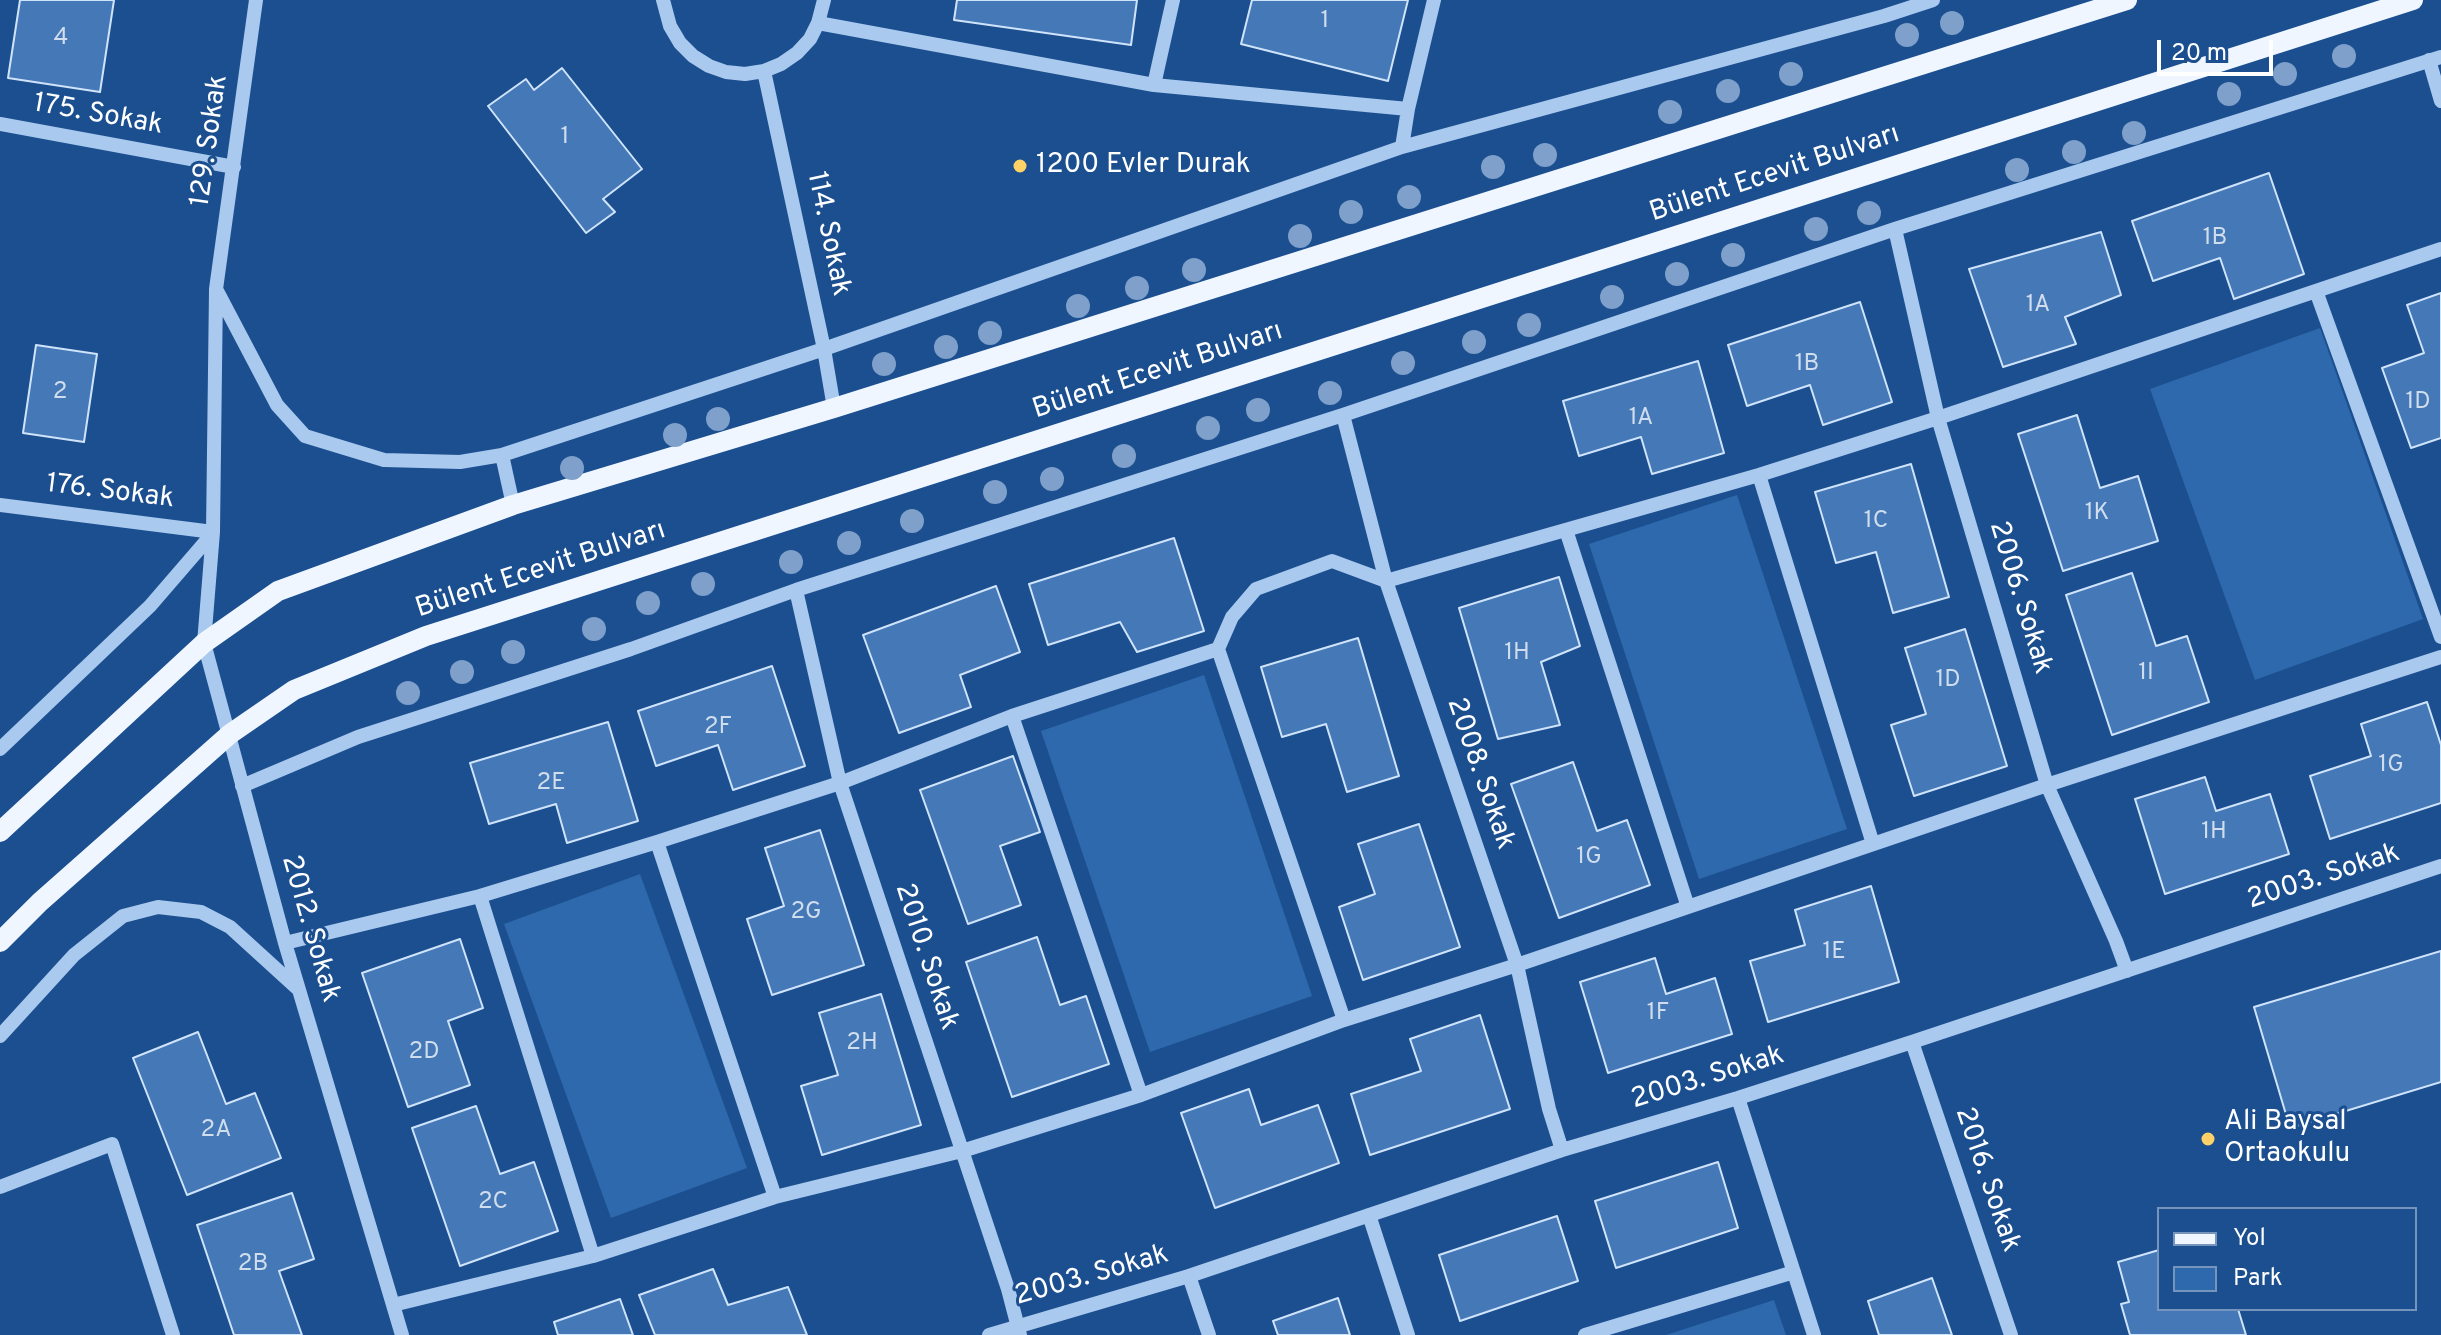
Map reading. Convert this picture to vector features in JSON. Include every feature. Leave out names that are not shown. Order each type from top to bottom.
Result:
[{"type":"main road","points":[[0,832],[204,643],[278,591],[513,505],[834,408],[2127,0]]},
{"type":"main road","name":"Bülent Ecevit Bulvarı","points":[[0,942],[40,902],[230,734],[294,690],[426,636],[2413,0]]},
{"type":"street","name":"129. Sokak","points":[[213,532],[216,289],[256,0]]},
{"type":"street","points":[[663,0],[670,26],[680,43],[693,56],[726,72],[745,74],[764,71],[797,53],[810,39],[824,0]]},
{"type":"street","points":[[1154,85],[1173,0]]},
{"type":"street","points":[[1402,147],[1434,0]]},
{"type":"street","points":[[1884,16],[1888,0]]},
{"type":"street","points":[[216,289],[277,405],[305,436],[384,460],[460,462],[502,455],[824,349],[1402,147],[1933,0]]},
{"type":"street","points":[[818,23],[1154,85],[1408,109]]},
{"type":"street","points":[[242,786],[358,737],[631,649],[796,590],[1343,415],[1895,229],[2435,58],[2441,101]]},
{"type":"street","name":"114. Sokak","points":[[764,71],[834,408]]},
{"type":"street","name":"175. Sokak","points":[[0,124],[234,167]]},
{"type":"street","name":"2006. Sokak","points":[[1895,229],[1938,418],[2047,785],[2127,971]]},
{"type":"street","points":[[1344,1020],[1218,649],[1232,617],[1256,589],[1332,561],[1386,581],[1759,475],[2441,249]]},
{"type":"street","points":[[2316,291],[2441,637]]},
{"type":"street","name":"2008. Sokak","points":[[1343,415],[1386,581],[1517,965],[1549,1109],[1562,1150]]},
{"type":"street","points":[[502,455],[513,505]]},
{"type":"street","points":[[1759,475],[1873,844]]},
{"type":"street","name":"176. Sokak","points":[[0,505],[213,532]]},
{"type":"street","points":[[1566,530],[1688,907]]},
{"type":"street","points":[[0,749],[150,606],[213,532]]},
{"type":"street","name":"2012. Sokak","points":[[213,532],[204,643],[285,943],[402,1335]]},
{"type":"street","name":"2010. Sokak","points":[[796,590],[840,783],[1019,1330]]},
{"type":"street","points":[[285,943],[480,896],[657,842],[840,783],[1012,716],[1218,649]]},
{"type":"street","points":[[393,1305],[593,1256],[775,1197],[962,1151],[1141,1095],[1344,1020],[2441,657]]},
{"type":"street","points":[[1012,716],[1141,1095]]},
{"type":"street","points":[[657,842],[775,1197]]},
{"type":"street","name":"2003. Sokak","points":[[989,1335],[1019,1330],[1189,1276],[1562,1150],[1912,1042],[2441,866]]},
{"type":"street","points":[[480,896],[593,1256]]},
{"type":"street","points":[[0,1036],[74,955],[123,916],[158,907],[201,912],[230,927],[299,989]]},
{"type":"street","name":"2016. Sokak","points":[[1912,1042],[2011,1335]]},
{"type":"street","points":[[1738,1098],[1814,1335]]},
{"type":"street","points":[[0,1187],[112,1144],[173,1335]]},
{"type":"street","points":[[1369,1215],[1408,1335]]},
{"type":"street","points":[[1585,1335],[1794,1272]]},
{"type":"street","points":[[1189,1276],[1209,1335]]},
{"type":"green space","points":[[2320,328],[2423,619],[2255,680],[2150,389]]},
{"type":"green space","points":[[1737,495],[1847,829],[1699,879],[1589,544]]},
{"type":"green space","points":[[1204,675],[1312,996],[1150,1052],[1041,731]]},
{"type":"green space","points":[[640,874],[747,1168],[611,1218],[504,924]]},
{"type":"green space","points":[[1774,1300],[1786,1335],[1666,1335]]},
{"type":"building","points":[[20,0],[114,0],[100,92],[8,78]]},
{"type":"building","points":[[957,0],[1137,0],[1131,45],[954,20]]},
{"type":"building","points":[[1252,0],[1408,0],[1388,81],[1241,44]]},
{"type":"building","points":[[562,68],[642,169],[603,199],[615,212],[586,233],[488,106],[526,79],[534,90]]},
{"type":"building","points":[[2269,173],[2304,274],[2234,299],[2220,258],[2153,281],[2132,221]]},
{"type":"building","points":[[2101,232],[2121,295],[2065,317],[2076,344],[2003,367],[1969,269]]},
{"type":"building","points":[[2441,293],[2441,438],[2411,448],[2382,368],[2424,353],[2407,305]]},
{"type":"building","points":[[1860,302],[1892,402],[1823,425],[1810,385],[1747,406],[1728,345]]},
{"type":"building","points":[[36,345],[97,354],[84,442],[23,433]]},
{"type":"building","points":[[1698,361],[1724,453],[1652,474],[1641,437],[1579,456],[1563,401]]},
{"type":"building","points":[[2077,415],[2100,488],[2138,476],[2158,541],[2063,571],[2018,434]]},
{"type":"building","points":[[1911,464],[1949,597],[1893,613],[1876,552],[1836,563],[1815,492]]},
{"type":"building","points":[[1174,538],[1204,631],[1137,652],[1120,622],[1048,645],[1029,584]]},
{"type":"building","points":[[2132,573],[2156,646],[2187,636],[2209,702],[2112,735],[2066,595]]},
{"type":"building","points":[[1559,577],[1580,646],[1541,662],[1560,725],[1498,739],[1459,608]]},
{"type":"building","points":[[996,586],[1020,652],[960,675],[971,707],[899,733],[863,635]]},
{"type":"building","points":[[1965,629],[2007,766],[1914,796],[1891,725],[1926,714],[1905,648]]},
{"type":"building","points":[[1358,638],[1399,776],[1347,792],[1326,724],[1282,737],[1261,667]]},
{"type":"building","points":[[772,666],[805,766],[733,790],[718,745],[656,766],[638,711]]},
{"type":"building","points":[[2427,702],[2441,745],[2441,803],[2330,839],[2310,776],[2371,756],[2361,724]]},
{"type":"building","points":[[608,722],[638,821],[567,843],[556,804],[489,824],[470,763]]},
{"type":"building","points":[[1013,756],[1040,832],[1000,846],[1021,905],[968,924],[920,790]]},
{"type":"building","points":[[1573,762],[1597,831],[1627,820],[1650,885],[1559,918],[1511,784]]},
{"type":"building","points":[[2205,777],[2216,811],[2270,794],[2289,854],[2165,894],[2135,799]]},
{"type":"building","points":[[1419,824],[1460,947],[1363,980],[1339,907],[1375,894],[1358,844]]},
{"type":"building","points":[[820,830],[864,965],[772,995],[747,919],[784,906],[765,848]]},
{"type":"building","points":[[1871,886],[1899,982],[1768,1022],[1750,961],[1805,945],[1795,910]]},
{"type":"building","points":[[1037,937],[1060,1005],[1086,996],[1109,1064],[1012,1097],[966,962]]},
{"type":"building","points":[[460,939],[483,1008],[448,1021],[470,1085],[408,1107],[362,973]]},
{"type":"building","points":[[2441,951],[2441,1082],[2290,1128],[2254,1007]]},
{"type":"building","points":[[1655,958],[1666,994],[1715,978],[1732,1034],[1608,1073],[1580,982]]},
{"type":"building","points":[[881,994],[921,1125],[822,1155],[801,1086],[838,1075],[819,1013]]},
{"type":"building","points":[[1480,1015],[1510,1109],[1370,1155],[1351,1094],[1421,1071],[1410,1039]]},
{"type":"building","points":[[198,1032],[226,1104],[255,1093],[281,1158],[187,1195],[133,1058]]},
{"type":"building","points":[[1249,1089],[1261,1125],[1318,1105],[1339,1163],[1215,1208],[1181,1113]]},
{"type":"building","points":[[476,1106],[500,1174],[534,1162],[558,1231],[460,1266],[412,1128]]},
{"type":"building","points":[[1718,1162],[1738,1228],[1616,1268],[1595,1201]]},
{"type":"building","points":[[292,1193],[314,1259],[279,1271],[302,1335],[234,1335],[197,1225]]},
{"type":"building","points":[[1557,1216],[1578,1281],[1460,1321],[1439,1255]]},
{"type":"building","points":[[2157,1251],[2157,1311],[2239,1311],[2246,1335],[2130,1335],[2121,1304],[2129,1302],[2118,1262]]},
{"type":"building","points":[[713,1269],[728,1305],[788,1287],[807,1335],[655,1335],[639,1295]]},
{"type":"building","points":[[1932,1278],[1952,1335],[1879,1335],[1868,1301]]},
{"type":"building","points":[[1338,1298],[1350,1335],[1278,1335],[1273,1321]]},
{"type":"building","points":[[620,1299],[633,1335],[558,1335],[554,1322]]},
{"type":"place","name":"1200 Evler Durak","points":[[1020,166]]},
{"type":"place","name":"Ali Baysal Ortaokulu","points":[[2208,1139]]}]
